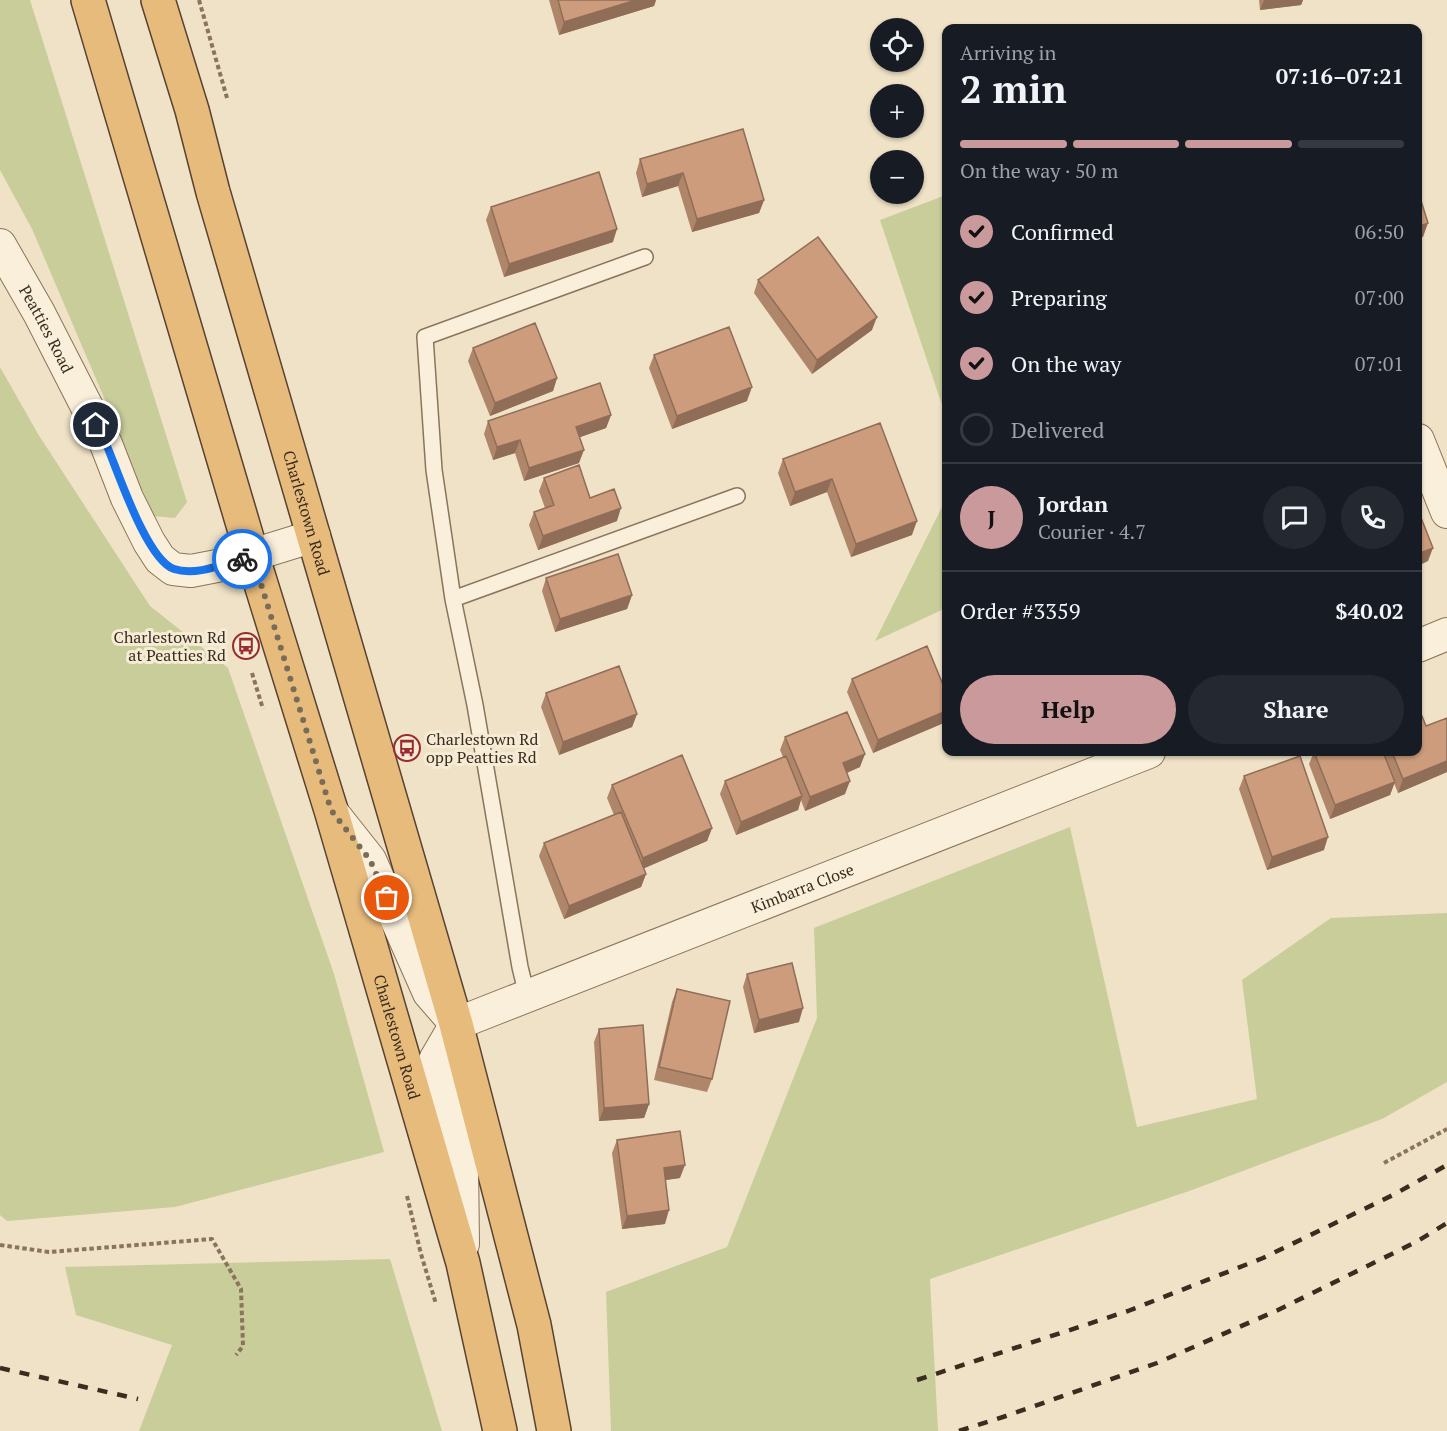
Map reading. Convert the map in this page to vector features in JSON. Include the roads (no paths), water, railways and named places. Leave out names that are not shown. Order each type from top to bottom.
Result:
[{"type":"highway","name":"Charlestown Road","points":[[88,0],[252,555],[331,810],[463,1263],[500,1431]]},
{"type":"highway","name":"Charlestown Road","points":[[158,0],[192,110],[213,192],[456,1024],[534,1326],[554,1431]]},
{"type":"street","name":"Peatties Road","points":[[0,245],[39,313],[106,444],[127,498],[160,559],[173,569],[191,571],[218,566],[314,536]]},
{"type":"street","points":[[1422,450],[1447,512]]},
{"type":"street","points":[[1422,644],[1447,634]]},
{"type":"street","name":"Kimbarra Close","points":[[456,1024],[1139,756]]},
{"type":"street","name":"Charlestown Road","points":[[331,810],[370,860],[429,993],[456,1024],[435,1060],[462,1163],[463,1263]]},
{"type":"lane","points":[[527,996],[519,966],[475,705],[453,599],[434,470],[425,337],[645,257]]},
{"type":"lane","points":[[453,599],[737,496]]},
{"type":"railway","points":[[917,1380],[1128,1311],[1263,1258],[1393,1195],[1447,1165]]},
{"type":"railway","points":[[959,1431],[1157,1363],[1278,1310],[1416,1242],[1447,1223]]},
{"type":"railway","points":[[0,1368],[138,1399]]},
{"type":"place","name":"Charlestown Rd at Peatties Rd","points":[[246,646]]},
{"type":"place","name":"Charlestown Rd opp Peatties Rd","points":[[407,748]]}]
